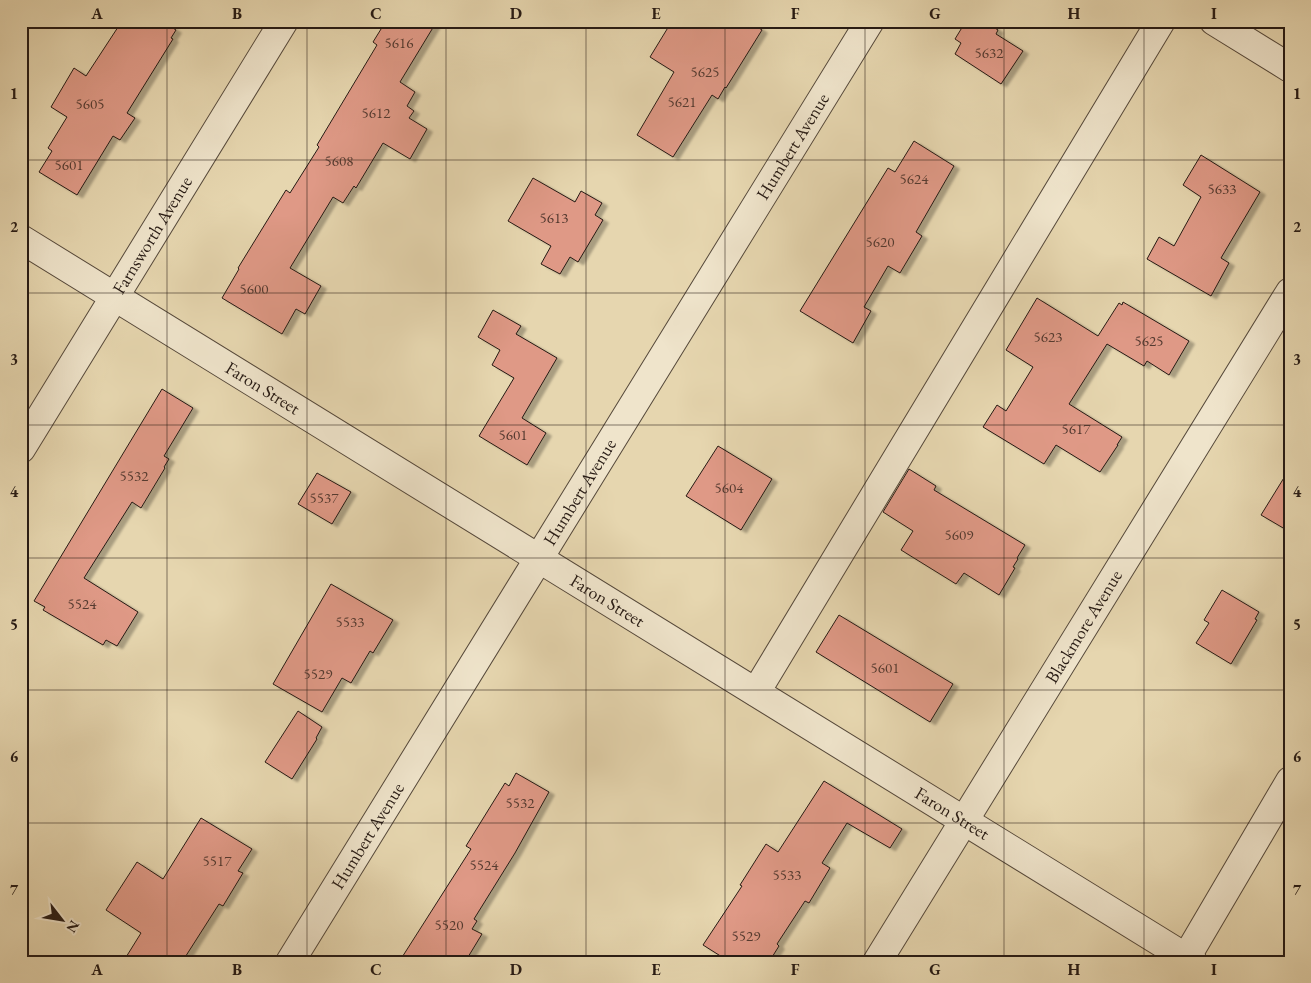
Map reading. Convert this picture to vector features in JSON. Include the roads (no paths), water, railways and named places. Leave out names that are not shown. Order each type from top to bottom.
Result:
[{"type":"street","name":"Farnsworth Avenue","points":[[21,449],[284,21]]},
{"type":"street","name":"Humbert Avenue","points":[[290,962],[870,21]]},
{"type":"street","points":[[756,692],[1161,21]]},
{"type":"street","points":[[1214,21],[1290,68]]},
{"type":"street","name":"Faron Street","points":[[21,239],[964,821],[1180,958]]},
{"type":"street","name":"Blackmore Avenue","points":[[876,962],[1290,292]]},
{"type":"street","points":[[1180,958],[1290,781]]}]
